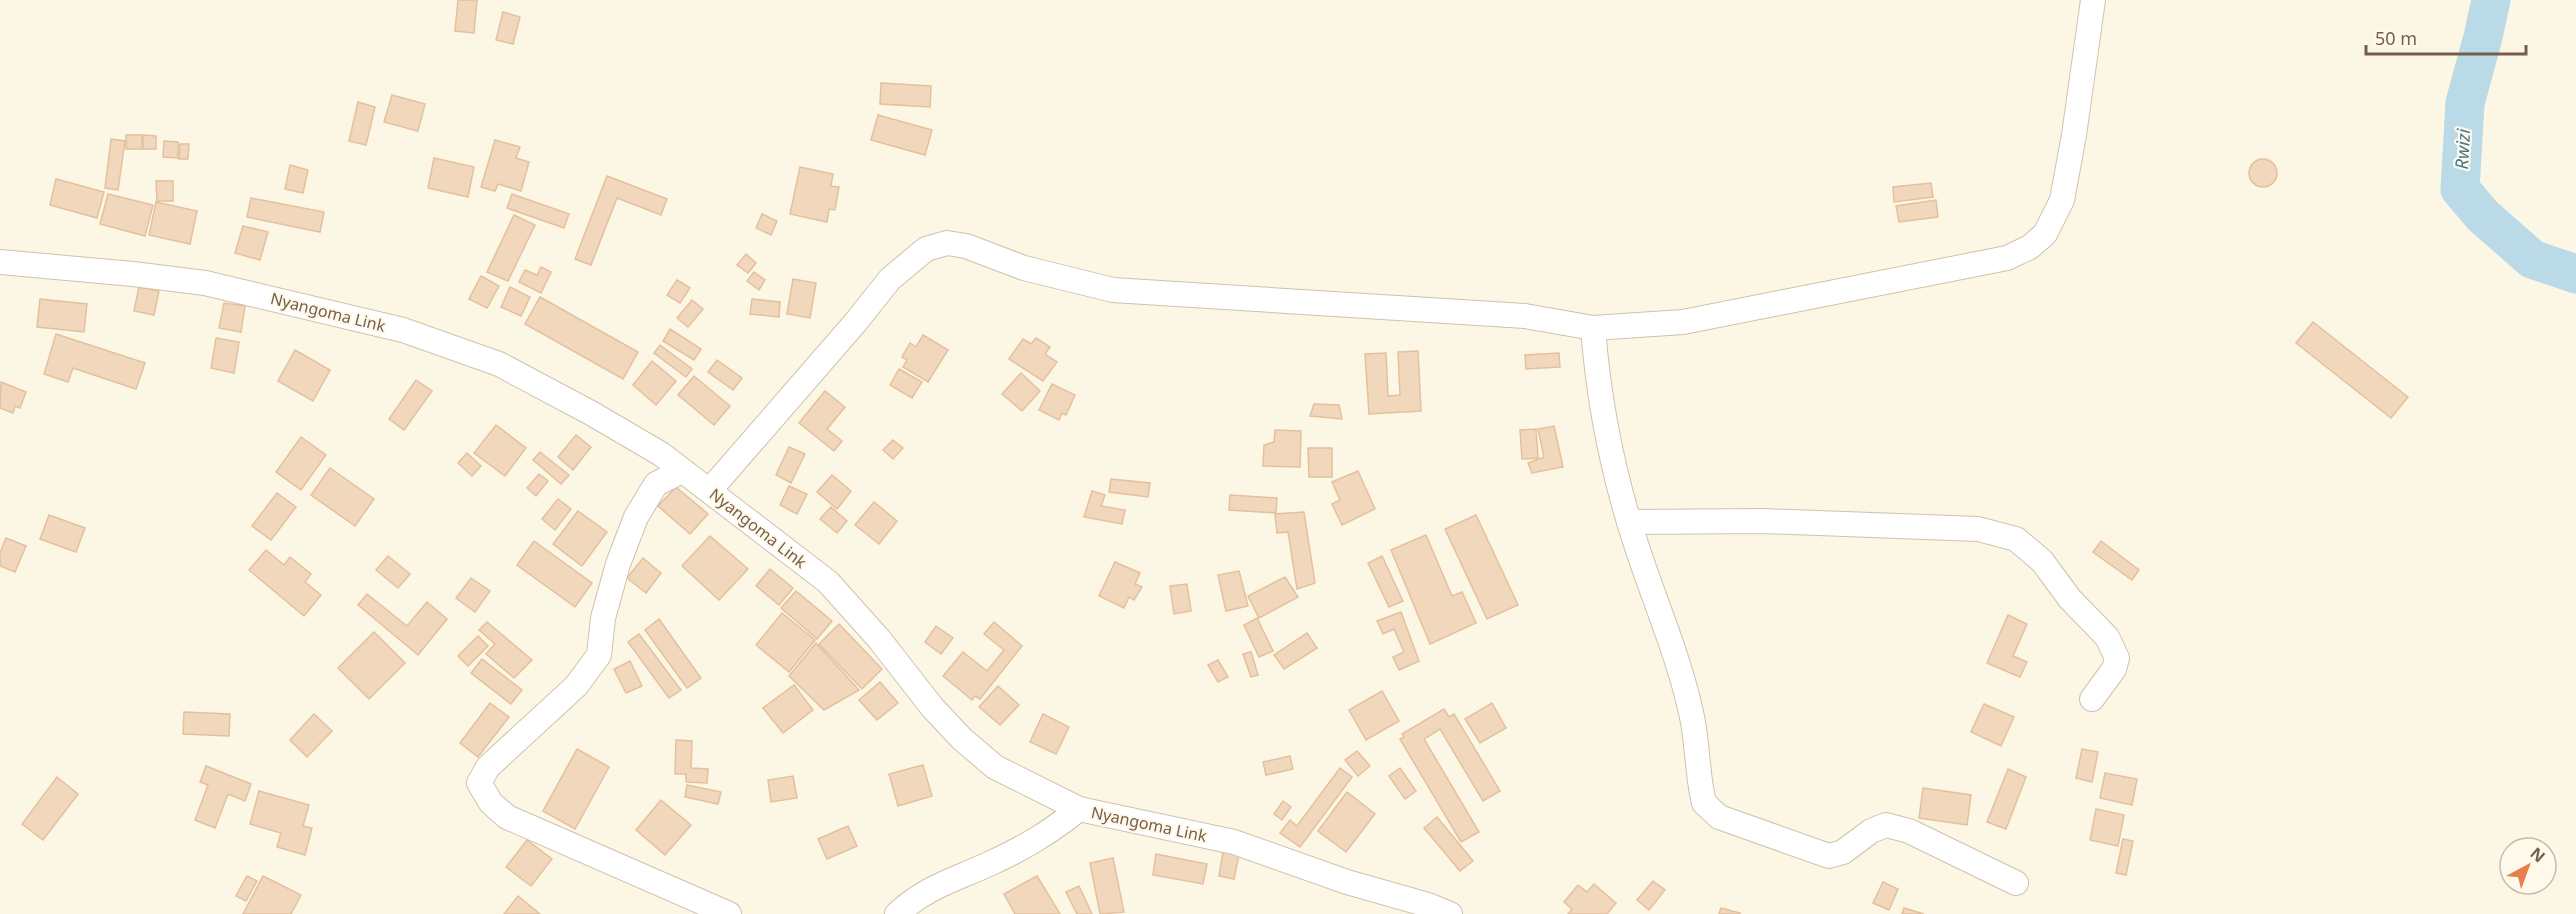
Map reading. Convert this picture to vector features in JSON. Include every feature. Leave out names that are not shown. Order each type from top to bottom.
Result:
[{"type":"street","points":[[710,490],[855,323],[890,279],[926,249],[947,243],[966,246],[1024,268],[1113,290],[1525,316],[1593,328],[1683,322],[2007,258],[2031,248],[2045,234],[2062,200],[2074,135],[2092,0]]},
{"type":"street","name":"Nyangoma Link","points":[[0,262],[205,283],[413,333],[499,364],[591,413],[661,454],[828,582],[879,639],[932,707],[962,739],[995,767],[1079,809],[1234,842],[1347,882],[1428,905],[1450,914]]},
{"type":"street","points":[[1593,328],[1596,377],[1629,522],[1664,618],[1692,717],[1700,788],[1704,803],[1710,811],[1719,817],[1829,856],[1844,852],[1871,831],[1887,825],[1909,831],[2016,883]]},
{"type":"street","points":[[682,471],[656,484],[636,517],[618,564],[603,618],[599,655],[576,686],[488,767],[479,783],[491,803],[507,817],[729,914]]},
{"type":"street","points":[[1629,522],[1762,521],[1978,529],[2016,539],[2042,561],[2070,599],[2107,637],[2117,658],[2114,669],[2092,699]]},
{"type":"street","points":[[897,914],[930,888],[989,864],[1044,837],[1079,809]]},
{"type":"building","points":[[458,0],[477,0],[474,33],[455,31]]},
{"type":"building","points":[[503,12],[520,17],[513,44],[496,40]]},
{"type":"building","points":[[881,83],[931,86],[930,107],[880,104]]},
{"type":"building","points":[[392,95],[425,104],[418,131],[384,122]]},
{"type":"building","points":[[358,102],[375,107],[366,145],[349,141]]},
{"type":"building","points":[[878,115],[932,130],[925,155],[871,140]]},
{"type":"building","points":[[126,135],[142,135],[142,149],[126,149]]},
{"type":"building","points":[[143,135],[156,136],[156,149],[143,149]]},
{"type":"building","points":[[111,139],[125,141],[118,190],[105,188]]},
{"type":"building","points":[[495,140],[520,147],[516,158],[529,162],[521,191],[498,184],[495,191],[481,187]]},
{"type":"building","points":[[164,141],[178,142],[178,158],[163,157]]},
{"type":"building","points":[[180,144],[189,144],[188,159],[179,159]]},
{"type":"building","points":[[434,158],[474,167],[468,197],[428,188]]},
{"type":"building","points":[[2263,159],[2273,163],[2277,173],[2273,183],[2263,187],[2253,183],[2249,173],[2253,163]]},
{"type":"building","points":[[290,165],[308,170],[303,193],[285,189]]},
{"type":"building","points":[[800,167],[833,174],[831,186],[839,187],[835,210],[829,209],[827,222],[790,214]]},
{"type":"building","points":[[607,176],[667,199],[661,215],[617,198],[591,265],[575,259]]},
{"type":"building","points":[[56,179],[104,192],[97,218],[50,205]]},
{"type":"building","points":[[156,181],[173,181],[173,201],[157,201]]},
{"type":"building","points":[[1931,183],[1933,197],[1894,202],[1893,187]]},
{"type":"building","points":[[108,194],[153,205],[145,236],[100,224]]},
{"type":"building","points":[[512,194],[569,214],[564,228],[507,208]]},
{"type":"building","points":[[251,198],[324,212],[320,232],[247,217]]},
{"type":"building","points":[[1936,200],[1938,217],[1899,222],[1896,206]]},
{"type":"building","points":[[156,202],[197,211],[190,244],[149,235]]},
{"type":"building","points":[[762,214],[777,221],[771,235],[756,228]]},
{"type":"building","points":[[514,215],[535,225],[508,281],[487,272]]},
{"type":"building","points":[[243,226],[268,232],[260,260],[235,253]]},
{"type":"building","points":[[746,254],[756,263],[748,273],[737,265]]},
{"type":"building","points":[[541,267],[551,272],[541,293],[519,282],[525,270],[537,275]]},
{"type":"building","points":[[754,272],[765,280],[759,290],[747,281]]},
{"type":"building","points":[[481,276],[499,286],[487,308],[469,299]]},
{"type":"building","points":[[793,279],[816,283],[810,318],[787,314]]},
{"type":"building","points":[[677,280],[690,288],[680,303],[667,295]]},
{"type":"building","points":[[139,287],[159,291],[154,315],[134,311]]},
{"type":"building","points":[[510,287],[530,297],[521,316],[501,307]]},
{"type":"building","points":[[540,297],[638,352],[623,379],[525,324]]},
{"type":"building","points":[[40,299],[87,304],[84,332],[37,327]]},
{"type":"building","points":[[752,299],[780,302],[779,317],[750,314]]},
{"type":"building","points":[[692,300],[703,309],[688,327],[677,318]]},
{"type":"building","points":[[224,303],[245,306],[241,332],[219,328]]},
{"type":"building","points":[[2313,322],[2408,397],[2391,418],[2296,343]]},
{"type":"building","points":[[670,329],[701,349],[694,360],[663,341]]},
{"type":"building","points":[[56,334],[145,363],[136,389],[73,368],[68,382],[44,374]]},
{"type":"building","points":[[923,335],[948,350],[928,382],[903,367],[907,360],[902,357],[910,343],[916,347]]},
{"type":"building","points":[[216,338],[239,342],[234,373],[211,368]]},
{"type":"building","points":[[1036,338],[1050,347],[1045,354],[1057,362],[1043,381],[1009,359],[1023,339],[1031,344]]},
{"type":"building","points":[[660,345],[692,369],[686,377],[654,353]]},
{"type":"building","points":[[295,350],[330,370],[313,401],[278,381]]},
{"type":"building","points":[[1418,351],[1421,411],[1369,414],[1365,354],[1386,353],[1388,396],[1400,395],[1398,352]]},
{"type":"building","points":[[1559,353],[1560,367],[1526,369],[1525,355]]},
{"type":"building","points":[[717,360],[742,378],[733,390],[708,372]]},
{"type":"building","points":[[652,361],[676,381],[656,405],[633,385]]},
{"type":"building","points":[[899,369],[922,382],[912,398],[890,385]]},
{"type":"building","points":[[1021,373],[1040,391],[1022,411],[1002,394]]},
{"type":"building","points":[[694,376],[730,406],[714,425],[678,395]]},
{"type":"building","points":[[416,380],[432,391],[404,430],[389,419]]},
{"type":"building","points":[[1,382],[26,392],[20,408],[15,406],[13,413],[0,408]]},
{"type":"building","points":[[1052,384],[1075,395],[1066,415],[1062,413],[1059,420],[1039,410]]},
{"type":"building","points":[[825,391],[845,407],[827,429],[842,441],[834,451],[799,423]]},
{"type":"building","points":[[1314,404],[1339,405],[1342,419],[1310,416]]},
{"type":"building","points":[[496,425],[526,448],[505,476],[474,453]]},
{"type":"building","points":[[1554,426],[1563,467],[1532,473],[1528,463],[1544,457],[1538,429]]},
{"type":"building","points":[[1536,429],[1538,458],[1522,459],[1520,430]]},
{"type":"building","points":[[1275,430],[1301,431],[1300,467],[1263,466],[1264,445],[1274,442]]},
{"type":"building","points":[[576,435],[591,447],[573,470],[558,457]]},
{"type":"building","points":[[301,437],[326,455],[301,490],[276,472]]},
{"type":"building","points":[[893,440],[903,448],[893,459],[883,450]]},
{"type":"building","points":[[789,447],[805,454],[791,483],[776,475]]},
{"type":"building","points":[[1308,448],[1332,448],[1332,477],[1309,477]]},
{"type":"building","points":[[540,452],[569,475],[561,484],[533,460]]},
{"type":"building","points":[[467,453],[481,466],[472,476],[458,463]]},
{"type":"building","points":[[330,468],[374,499],[355,526],[311,495]]},
{"type":"building","points":[[1358,471],[1375,509],[1342,525],[1332,504],[1340,500],[1332,482]]},
{"type":"building","points":[[539,474],[548,481],[536,496],[527,488]]},
{"type":"building","points":[[832,475],[851,491],[837,509],[817,492]]},
{"type":"building","points":[[1111,479],[1150,483],[1148,497],[1109,492]]},
{"type":"building","points":[[789,486],[807,494],[797,514],[780,505]]},
{"type":"building","points":[[676,487],[708,514],[690,534],[658,506]]},
{"type":"building","points":[[1092,491],[1105,495],[1101,506],[1125,510],[1122,524],[1084,517]]},
{"type":"building","points":[[277,493],[296,507],[271,540],[252,526]]},
{"type":"building","points":[[1230,495],[1277,498],[1276,513],[1229,510]]},
{"type":"building","points":[[558,499],[571,509],[555,530],[542,519]]},
{"type":"building","points":[[874,502],[897,521],[879,544],[855,525]]},
{"type":"building","points":[[831,507],[847,521],[837,533],[820,519]]},
{"type":"building","points":[[578,511],[607,532],[582,566],[553,544]]},
{"type":"building","points":[[1304,512],[1315,583],[1297,589],[1288,532],[1277,533],[1275,514]]},
{"type":"building","points":[[49,515],[85,528],[76,552],[40,539]]},
{"type":"building","points":[[1476,515],[1518,605],[1487,619],[1445,529]]},
{"type":"building","points":[[1426,535],[1452,596],[1462,592],[1476,623],[1430,644],[1391,550]]},
{"type":"building","points":[[710,536],[748,569],[719,600],[682,566]]},
{"type":"building","points":[[6,538],[26,546],[15,572],[0,566],[0,553]]},
{"type":"building","points":[[534,541],[592,583],[575,607],[517,565]]},
{"type":"building","points":[[2101,541],[2139,570],[2132,580],[2093,552]]},
{"type":"building","points":[[266,550],[284,565],[290,557],[311,574],[305,582],[321,595],[304,616],[249,570]]},
{"type":"building","points":[[388,556],[410,574],[398,588],[376,570]]},
{"type":"building","points":[[1382,556],[1403,601],[1389,607],[1368,563]]},
{"type":"building","points":[[643,558],[661,573],[646,593],[627,578]]},
{"type":"building","points":[[1115,562],[1140,573],[1135,584],[1142,587],[1134,600],[1129,597],[1124,608],[1099,596]]},
{"type":"building","points":[[770,569],[793,588],[779,605],[756,586]]},
{"type":"building","points":[[1239,571],[1248,606],[1226,611],[1218,575]]},
{"type":"building","points":[[1285,577],[1298,597],[1259,618],[1248,596]]},
{"type":"building","points":[[471,578],[490,591],[475,612],[456,598]]},
{"type":"building","points":[[1187,584],[1191,611],[1174,614],[1170,586]]},
{"type":"building","points":[[796,591],[832,621],[817,639],[781,608]]},
{"type":"building","points":[[367,594],[407,626],[427,602],[447,619],[418,655],[358,605]]},
{"type":"building","points":[[1401,612],[1419,661],[1399,670],[1393,657],[1404,652],[1394,629],[1383,634],[1377,621]]},
{"type":"building","points":[[782,613],[815,640],[789,672],[756,645]]},
{"type":"building","points":[[2008,615],[2027,624],[2013,656],[2027,662],[2020,677],[1987,663]]},
{"type":"building","points":[[1257,618],[1273,651],[1259,657],[1244,625]]},
{"type":"building","points":[[659,619],[701,678],[687,688],[645,630]]},
{"type":"building","points":[[487,622],[532,660],[514,678],[486,654],[495,644],[479,630]]},
{"type":"building","points":[[994,622],[1022,646],[980,699],[975,696],[972,700],[943,676],[963,652],[987,671],[1004,650],[984,634]]},
{"type":"building","points":[[839,624],[882,669],[862,689],[819,644]]},
{"type":"building","points":[[936,626],[953,638],[941,654],[925,642]]},
{"type":"building","points":[[374,632],[405,663],[369,699],[338,668]]},
{"type":"building","points":[[1307,633],[1317,648],[1284,669],[1274,655]]},
{"type":"building","points":[[639,634],[681,690],[669,698],[628,642]]},
{"type":"building","points":[[478,636],[488,646],[468,666],[458,656]]},
{"type":"building","points":[[816,643],[859,690],[824,710],[789,676]]},
{"type":"building","points":[[1251,652],[1258,675],[1251,677],[1243,654]]},
{"type":"building","points":[[482,659],[522,690],[511,704],[471,673]]},
{"type":"building","points":[[1218,660],[1228,677],[1218,682],[1208,665]]},
{"type":"building","points":[[630,661],[642,686],[626,693],[614,669]]},
{"type":"building","points":[[880,682],[898,703],[877,720],[859,700]]},
{"type":"building","points":[[794,685],[813,710],[783,733],[763,708]]},
{"type":"building","points":[[998,686],[1019,705],[1000,725],[979,707]]},
{"type":"building","points":[[1382,691],[1399,721],[1366,740],[1349,710]]},
{"type":"building","points":[[490,703],[509,717],[478,757],[460,743]]},
{"type":"building","points":[[1492,703],[1506,728],[1480,743],[1465,719]]},
{"type":"building","points":[[1984,704],[2014,717],[2001,746],[1971,732]]},
{"type":"building","points":[[1444,709],[1449,717],[1454,714],[1500,791],[1483,801],[1440,729],[1424,739],[1479,832],[1461,842],[1400,739],[1404,737],[1402,734]]},
{"type":"building","points":[[184,712],[230,714],[229,736],[183,734]]},
{"type":"building","points":[[314,714],[332,731],[307,757],[290,740]]},
{"type":"building","points":[[1043,714],[1069,727],[1056,754],[1030,742]]},
{"type":"building","points":[[676,740],[692,741],[691,768],[708,769],[707,783],[686,782],[686,774],[675,774]]},
{"type":"building","points":[[577,749],[609,767],[575,829],[543,811]]},
{"type":"building","points":[[2082,749],[2098,752],[2092,782],[2076,778]]},
{"type":"building","points":[[1357,751],[1370,766],[1358,776],[1345,760]]},
{"type":"building","points":[[1290,756],[1293,769],[1266,775],[1263,762]]},
{"type":"building","points":[[923,765],[932,796],[898,806],[889,774]]},
{"type":"building","points":[[206,766],[251,784],[245,801],[228,794],[215,828],[195,820],[208,785],[200,782]]},
{"type":"building","points":[[1340,768],[1352,777],[1300,847],[1280,833],[1290,820],[1297,826]]},
{"type":"building","points":[[1400,768],[1416,791],[1405,799],[1389,776]]},
{"type":"building","points":[[2008,769],[2026,777],[2006,829],[1987,822]]},
{"type":"building","points":[[2105,773],[2137,779],[2132,805],[2100,798]]},
{"type":"building","points":[[793,776],[797,798],[771,802],[768,780]]},
{"type":"building","points":[[57,777],[78,794],[43,840],[22,824]]},
{"type":"building","points":[[687,785],[721,792],[718,804],[685,797]]},
{"type":"building","points":[[1923,788],[1971,795],[1967,825],[1919,818]]},
{"type":"building","points":[[259,791],[309,805],[303,826],[312,828],[305,855],[277,847],[281,833],[250,824]]},
{"type":"building","points":[[1347,792],[1375,814],[1346,852],[1318,831]]},
{"type":"building","points":[[661,800],[691,825],[665,855],[636,830]]},
{"type":"building","points":[[1283,801],[1291,807],[1282,820],[1274,814]]},
{"type":"building","points":[[2096,809],[2124,815],[2118,846],[2090,840]]},
{"type":"building","points":[[1437,817],[1473,861],[1460,871],[1424,828]]},
{"type":"building","points":[[848,826],[857,846],[827,859],[818,839]]},
{"type":"building","points":[[2123,839],[2133,841],[2126,875],[2116,873]]},
{"type":"building","points":[[527,840],[552,859],[531,886],[506,867]]},
{"type":"building","points":[[1223,852],[1239,855],[1234,879],[1219,876]]},
{"type":"building","points":[[1156,854],[1207,864],[1203,884],[1153,875]]},
{"type":"building","points":[[1113,858],[1124,912],[1100,914],[1090,863]]},
{"type":"building","points":[[247,876],[257,881],[246,901],[236,896]]},
{"type":"building","points":[[263,876],[301,895],[291,914],[243,914]]},
{"type":"building","points":[[1037,876],[1060,914],[1015,914],[1004,894]]},
{"type":"building","points":[[1653,881],[1665,890],[1649,910],[1637,900]]},
{"type":"building","points":[[1883,882],[1898,889],[1889,910],[1873,903]]},
{"type":"building","points":[[1594,884],[1616,903],[1607,914],[1568,914],[1572,909],[1564,902],[1578,885],[1587,892]]},
{"type":"building","points":[[1079,886],[1092,914],[1077,914],[1066,892]]},
{"type":"building","points":[[518,896],[540,914],[504,914]]},
{"type":"building","points":[[1721,908],[1740,913],[1740,914],[1719,914]]},
{"type":"building","points":[[1904,908],[1924,914],[1902,914]]},
{"type":"waterway","name":"Rwizi","points":[[2491,0],[2465,103],[2460,189],[2483,216],[2532,259],[2576,274]]}]
